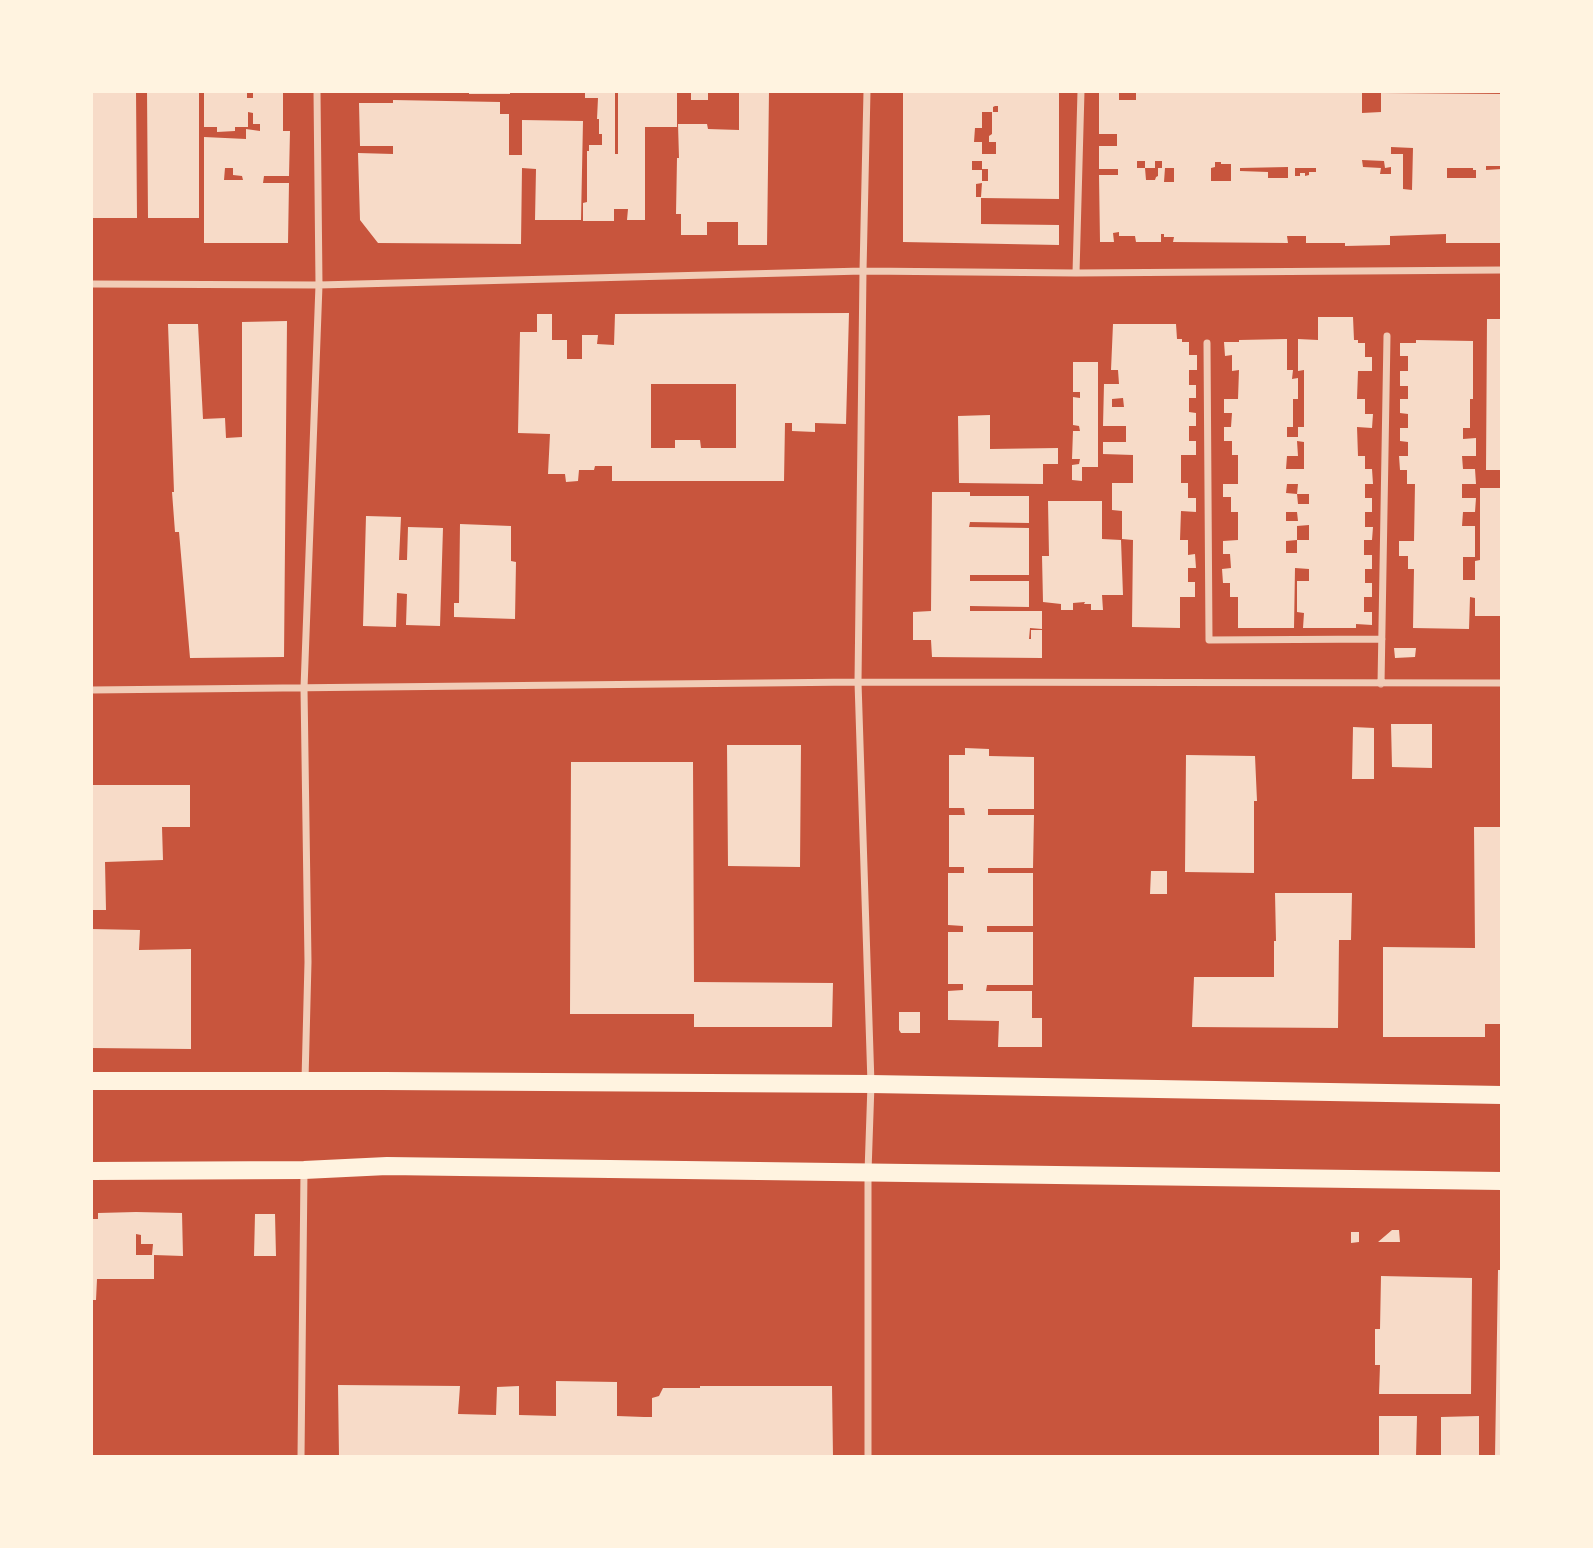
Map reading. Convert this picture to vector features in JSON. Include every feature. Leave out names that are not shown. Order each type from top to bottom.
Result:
[{"type":"main road","points":[[91,1082],[871,1084],[1502,1095]]},
{"type":"main road","points":[[91,1171],[304,1170],[387,1166],[1502,1181]]},
{"type":"street","points":[[305,1081],[308,950],[304,688],[319,285],[317,91]]},
{"type":"street","points":[[867,91],[858,682],[871,1084],[867,1172],[868,1457]]},
{"type":"street","points":[[1076,273],[1081,91]]},
{"type":"street","points":[[91,284],[319,285],[863,271],[1076,273],[1502,270]]},
{"type":"street","points":[[1381,684],[1387,336]]},
{"type":"street","points":[[1207,343],[1209,640],[1382,639]]},
{"type":"street","points":[[91,690],[858,682],[1502,684]]},
{"type":"street","points":[[302,1457],[304,1170]]},
{"type":"building","points":[[91,91],[136,91],[137,218],[91,218]]},
{"type":"building","points":[[147,91],[199,91],[199,218],[148,218]]},
{"type":"building","points":[[204,91],[247,91],[247,98],[253,98],[253,91],[283,91],[283,131],[290,131],[289,176],[264,176],[263,183],[289,183],[288,243],[204,243],[204,137],[246,139],[246,129],[260,131],[260,124],[253,124],[253,113],[248,112],[248,127],[217,132],[217,127],[204,127]],"holes":[[[225,168],[233,168],[233,175],[242,176],[243,180],[224,180]]]},
{"type":"building","points":[[469,91],[510,91],[510,94],[469,94]]},
{"type":"building","points":[[585,91],[615,91],[615,154],[618,154],[618,92],[677,91],[677,127],[645,127],[645,220],[627,220],[628,209],[614,209],[614,221],[583,221],[583,203],[587,202],[587,151],[589,145],[602,145],[597,119],[598,98],[585,98]]},
{"type":"building","points":[[691,91],[708,91],[708,100],[691,100]]},
{"type":"building","points":[[739,91],[769,91],[767,245],[738,245],[738,222],[707,222],[707,235],[681,235],[681,214],[676,214],[678,124],[707,124],[708,129],[739,130]]},
{"type":"building","points":[[903,91],[1059,91],[1059,199],[981,198],[981,224],[1059,225],[1059,245],[903,242]],"holes":[[[982,112],[992,112],[992,134],[989,136],[989,142],[996,142],[996,154],[982,154],[982,142],[974,142],[975,128],[982,128]],[[972,161],[982,161],[982,169],[988,169],[988,181],[982,181],[982,170],[972,170]],[[982,183],[981,197],[976,197],[976,184]]]},
{"type":"building","points":[[1099,92],[1119,92],[1119,100],[1136,100],[1136,93],[1362,93],[1362,113],[1381,112],[1381,93],[1502,94],[1502,166],[1486,166],[1486,170],[1502,169],[1502,243],[1446,243],[1446,234],[1390,236],[1390,245],[1306,243],[1306,236],[1287,236],[1288,243],[1173,242],[1174,237],[1164,237],[1164,234],[1161,234],[1161,242],[1136,242],[1135,236],[1119,236],[1119,232],[1113,233],[1114,242],[1100,242],[1099,175],[1118,175],[1118,169],[1099,169],[1099,146],[1117,146],[1117,134],[1099,134]],"holes":[[[1391,147],[1413,148],[1412,190],[1403,189],[1403,154],[1391,154]],[[1362,160],[1384,161],[1385,168],[1391,167],[1391,174],[1380,174],[1381,168],[1363,167]],[[1137,161],[1145,161],[1145,168],[1137,168]],[[1155,161],[1162,161],[1162,168],[1158,168],[1155,180],[1146,180],[1145,168],[1155,168]],[[1215,162],[1231,164],[1231,181],[1211,181],[1211,168],[1215,167]],[[1288,167],[1288,178],[1268,178],[1268,172],[1240,171],[1240,168]],[[1165,168],[1174,168],[1174,182],[1164,182]],[[1295,168],[1316,168],[1316,172],[1309,172],[1309,175],[1305,176],[1305,173],[1300,173],[1300,176],[1295,176]],[[1447,168],[1476,170],[1476,178],[1447,178]]]},
{"type":"building","points":[[393,100],[500,102],[500,114],[509,114],[509,155],[522,155],[522,120],[583,121],[581,220],[535,220],[536,169],[522,168],[521,244],[378,243],[360,220],[358,153],[393,154],[393,146],[360,146],[359,103],[393,103]]},
{"type":"building","points":[[849,313],[846,424],[815,423],[815,432],[792,431],[792,423],[785,423],[784,481],[612,481],[612,466],[579,470],[578,481],[566,482],[565,474],[548,474],[550,434],[518,433],[520,332],[537,332],[537,314],[552,314],[552,340],[567,340],[567,359],[582,359],[582,335],[598,335],[597,344],[614,345],[615,314]],"holes":[[[651,384],[736,384],[736,448],[701,448],[700,440],[675,440],[675,448],[651,448]]]},
{"type":"building","points":[[1318,317],[1353,317],[1354,340],[1365,343],[1365,357],[1372,357],[1372,371],[1358,371],[1357,399],[1365,399],[1365,414],[1373,414],[1372,428],[1357,427],[1358,456],[1365,456],[1365,469],[1372,469],[1373,484],[1365,484],[1365,498],[1372,498],[1372,512],[1365,512],[1365,527],[1373,527],[1372,540],[1364,540],[1364,555],[1372,555],[1372,569],[1365,569],[1365,583],[1372,583],[1372,597],[1364,597],[1364,612],[1372,612],[1372,625],[1356,624],[1356,628],[1303,628],[1304,613],[1297,612],[1297,581],[1309,581],[1309,569],[1295,568],[1294,628],[1238,628],[1238,597],[1230,597],[1230,583],[1223,583],[1222,569],[1231,568],[1230,554],[1223,554],[1223,541],[1238,540],[1238,512],[1231,512],[1231,497],[1223,497],[1223,484],[1238,484],[1238,455],[1232,455],[1232,441],[1224,441],[1224,427],[1231,427],[1232,413],[1224,413],[1224,399],[1238,399],[1239,370],[1232,371],[1232,355],[1225,356],[1224,342],[1287,339],[1287,370],[1293,370],[1292,379],[1298,378],[1298,399],[1293,399],[1293,427],[1287,427],[1287,437],[1298,437],[1298,427],[1304,427],[1304,370],[1298,371],[1298,339],[1318,340]],"holes":[[[1297,441],[1304,442],[1304,469],[1286,469],[1287,456],[1298,456]],[[1287,484],[1298,484],[1297,494],[1286,493]],[[1297,494],[1309,494],[1309,504],[1298,504]],[[1286,512],[1297,512],[1298,521],[1286,521]],[[1309,525],[1309,540],[1297,540],[1297,526]],[[1297,540],[1297,553],[1286,553],[1286,541]]]},
{"type":"building","points":[[1487,319],[1502,319],[1502,470],[1486,470]]},
{"type":"building","points":[[287,321],[284,657],[190,658],[179,532],[175,532],[172,492],[168,324],[198,324],[203,419],[225,418],[226,438],[242,437],[242,322]]},
{"type":"building","points":[[1113,324],[1176,324],[1177,339],[1189,342],[1189,355],[1197,355],[1197,370],[1189,370],[1189,385],[1196,385],[1196,398],[1189,398],[1189,412],[1196,413],[1196,426],[1189,426],[1189,441],[1196,441],[1196,455],[1181,455],[1181,483],[1188,483],[1188,498],[1196,498],[1196,512],[1181,511],[1180,540],[1188,540],[1188,555],[1195,554],[1196,568],[1188,568],[1188,582],[1195,582],[1195,597],[1180,597],[1180,628],[1132,627],[1133,540],[1122,539],[1122,511],[1112,510],[1112,483],[1133,483],[1133,455],[1103,454],[1103,442],[1126,442],[1126,426],[1103,426],[1104,384],[1119,384],[1118,370],[1111,370]],"holes":[[[1123,398],[1124,407],[1112,407],[1112,399]]]},
{"type":"building","points":[[1416,340],[1473,341],[1473,399],[1470,399],[1470,428],[1463,428],[1463,439],[1476,438],[1476,456],[1462,456],[1463,469],[1475,469],[1476,484],[1462,484],[1462,498],[1476,498],[1475,512],[1463,512],[1462,526],[1475,526],[1475,557],[1463,557],[1463,580],[1475,580],[1475,561],[1480,560],[1480,488],[1502,488],[1502,616],[1475,616],[1475,598],[1470,597],[1469,629],[1413,628],[1414,569],[1408,569],[1408,556],[1399,556],[1399,541],[1414,541],[1415,484],[1407,484],[1407,470],[1400,470],[1399,456],[1408,456],[1408,442],[1400,441],[1400,428],[1408,428],[1408,414],[1400,413],[1400,399],[1408,399],[1408,386],[1400,386],[1400,371],[1408,371],[1408,356],[1400,356],[1400,343],[1416,343]]},
{"type":"building","points":[[1073,362],[1098,362],[1098,467],[1082,467],[1082,481],[1072,480],[1072,465],[1079,464],[1080,459],[1072,459],[1073,431],[1080,431],[1079,426],[1073,425],[1073,397],[1080,398],[1080,392],[1073,392]]},
{"type":"building","points":[[990,415],[990,449],[1058,448],[1058,464],[1043,464],[1043,484],[959,483],[958,416]]},
{"type":"building","points":[[932,492],[970,492],[970,496],[1029,496],[1029,523],[970,522],[969,527],[1029,528],[1029,575],[970,575],[970,581],[1029,581],[1029,607],[970,606],[970,611],[1042,611],[1042,629],[1030,628],[1029,639],[1031,630],[1042,630],[1042,658],[932,657],[931,640],[913,640],[913,612],[931,611]]},
{"type":"building","points":[[1048,501],[1102,501],[1102,539],[1121,540],[1123,595],[1102,595],[1103,610],[1091,610],[1091,604],[1084,604],[1085,602],[1073,603],[1073,610],[1061,610],[1061,604],[1043,602],[1042,556],[1049,556]]},
{"type":"building","points":[[366,516],[401,517],[399,560],[407,560],[408,527],[443,528],[440,626],[406,625],[407,594],[397,593],[396,627],[363,626]]},
{"type":"building","points":[[460,524],[511,526],[511,561],[516,562],[515,619],[454,617],[454,603],[459,603]]},
{"type":"building","points":[[1394,648],[1416,648],[1415,657],[1395,658]]},
{"type":"building","points":[[1391,724],[1432,724],[1432,768],[1392,767]]},
{"type":"building","points":[[1353,727],[1374,728],[1374,779],[1352,779]]},
{"type":"building","points":[[727,745],[801,745],[800,867],[728,866]]},
{"type":"building","points":[[965,748],[989,749],[989,756],[1034,757],[1034,809],[988,809],[988,815],[1034,815],[1033,868],[988,868],[988,873],[1033,873],[1033,926],[987,926],[987,932],[1033,932],[1033,985],[987,985],[986,991],[1032,991],[1032,1018],[1042,1018],[1042,1047],[998,1047],[999,1021],[948,1020],[948,991],[963,990],[963,984],[948,984],[948,932],[963,932],[963,926],[948,925],[948,873],[964,873],[964,867],[949,867],[949,815],[965,815],[964,808],[949,808],[949,755],[965,755]]},
{"type":"building","points":[[1186,755],[1255,756],[1257,801],[1254,801],[1254,873],[1185,872]]},
{"type":"building","points":[[571,762],[693,762],[694,982],[833,983],[832,1027],[694,1027],[694,1014],[570,1014]]},
{"type":"building","points":[[91,785],[190,785],[190,827],[162,827],[163,860],[105,862],[106,910],[91,910]]},
{"type":"building","points":[[1474,827],[1502,827],[1502,1024],[1485,1024],[1485,1037],[1383,1037],[1383,947],[1475,948]]},
{"type":"building","points":[[1151,871],[1167,871],[1167,894],[1150,894]]},
{"type":"building","points":[[1275,893],[1352,893],[1351,940],[1339,940],[1338,1028],[1192,1027],[1194,977],[1274,977]]},
{"type":"building","points":[[91,929],[140,930],[139,950],[191,949],[191,1049],[91,1048]]},
{"type":"building","points":[[899,1012],[920,1012],[920,1033],[901,1033]]},
{"type":"building","points":[[98,1213],[182,1213],[183,1256],[154,1255],[154,1279],[97,1279],[96,1300],[91,1300],[91,1219],[98,1219]],"holes":[[[136,1234],[141,1235],[141,1244],[153,1244],[152,1255],[136,1255]]]},
{"type":"building","points":[[255,1214],[275,1214],[276,1256],[254,1256]]},
{"type":"building","points":[[1392,1230],[1399,1230],[1400,1242],[1378,1242]]},
{"type":"building","points":[[1351,1232],[1359,1232],[1359,1242],[1351,1243]]},
{"type":"building","points":[[1498,1270],[1502,1270],[1502,1457],[1495,1457]]},
{"type":"building","points":[[1381,1276],[1472,1278],[1471,1394],[1379,1394],[1380,1365],[1375,1365],[1375,1329],[1380,1329]]},
{"type":"building","points":[[556,1381],[617,1382],[617,1416],[644,1417],[652,1417],[652,1398],[659,1396],[663,1388],[832,1386],[833,1457],[339,1457],[338,1385],[460,1386],[458,1414],[496,1415],[497,1387],[519,1386],[519,1415],[556,1416]]},
{"type":"building","points":[[1379,1416],[1417,1416],[1416,1457],[1379,1457]]},
{"type":"building","points":[[1479,1416],[1479,1457],[1441,1457],[1441,1417]]}]
